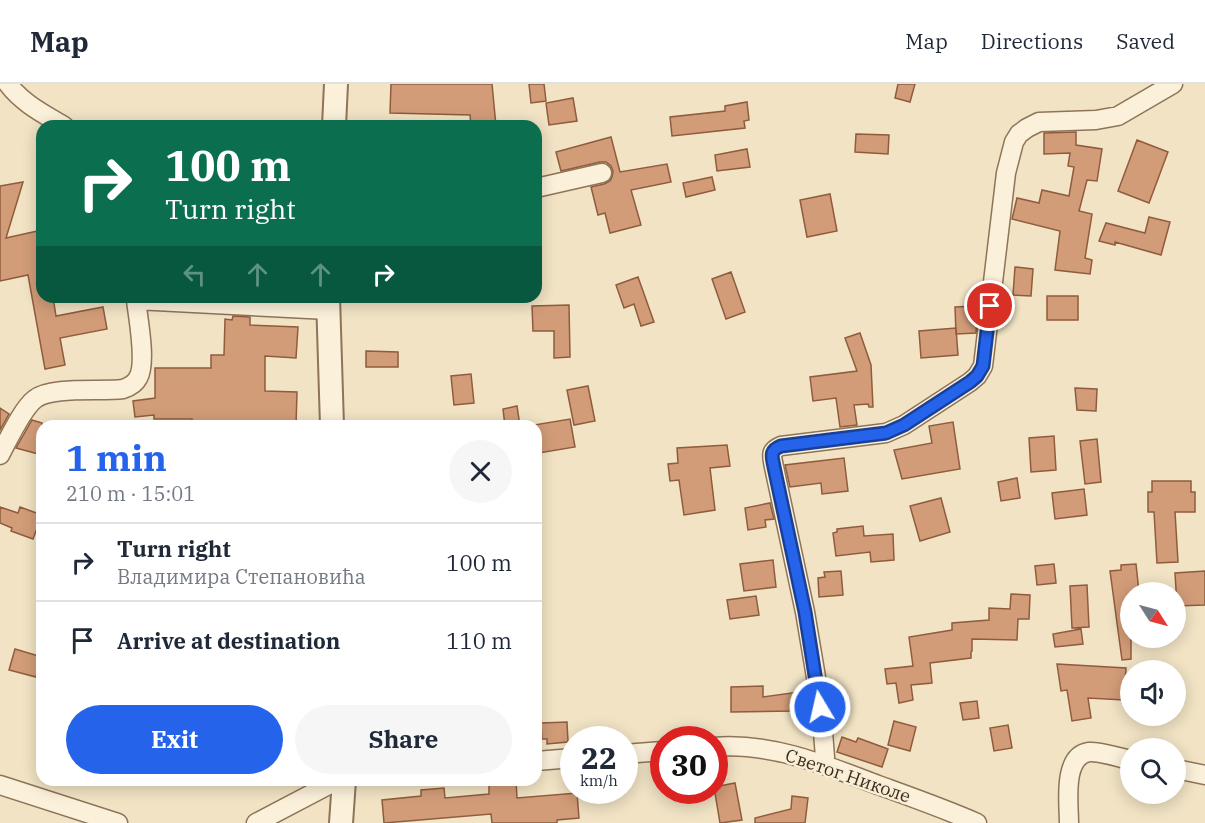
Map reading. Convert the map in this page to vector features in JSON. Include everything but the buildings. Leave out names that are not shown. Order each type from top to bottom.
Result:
[{"type":"street","points":[[8,84],[14,93],[54,120]]},
{"type":"street","points":[[334,120],[336,84]]},
{"type":"street","points":[[822,764],[825,752],[819,697],[805,612],[775,474],[773,451],[781,446],[886,433],[904,425],[974,379],[983,366],[1006,173],[1014,142],[1019,134],[1039,122],[1096,120],[1119,116],[1173,84]]},
{"type":"street","points":[[542,187],[602,173]]},
{"type":"street","points":[[0,455],[28,406],[44,394],[123,389],[135,382],[141,372],[141,346],[136,303]]},
{"type":"street","points":[[296,303],[328,304],[332,420]]},
{"type":"street","name":"Светог Николе","points":[[728,747],[758,748],[822,764],[977,823]]},
{"type":"street","points":[[1069,823],[1069,783],[1074,762],[1081,755],[1089,752],[1120,757]]},
{"type":"street","points":[[542,761],[560,759]]},
{"type":"street","points":[[1186,771],[1205,775]]},
{"type":"street","points":[[0,785],[118,823]]},
{"type":"street","points":[[256,823],[327,786]]},
{"type":"street","points":[[340,823],[343,786]]},
{"type":"route","points":[[820,707],[805,612],[776,480],[773,451],[781,446],[886,433],[904,425],[970,382],[983,366],[990,306]]}]
